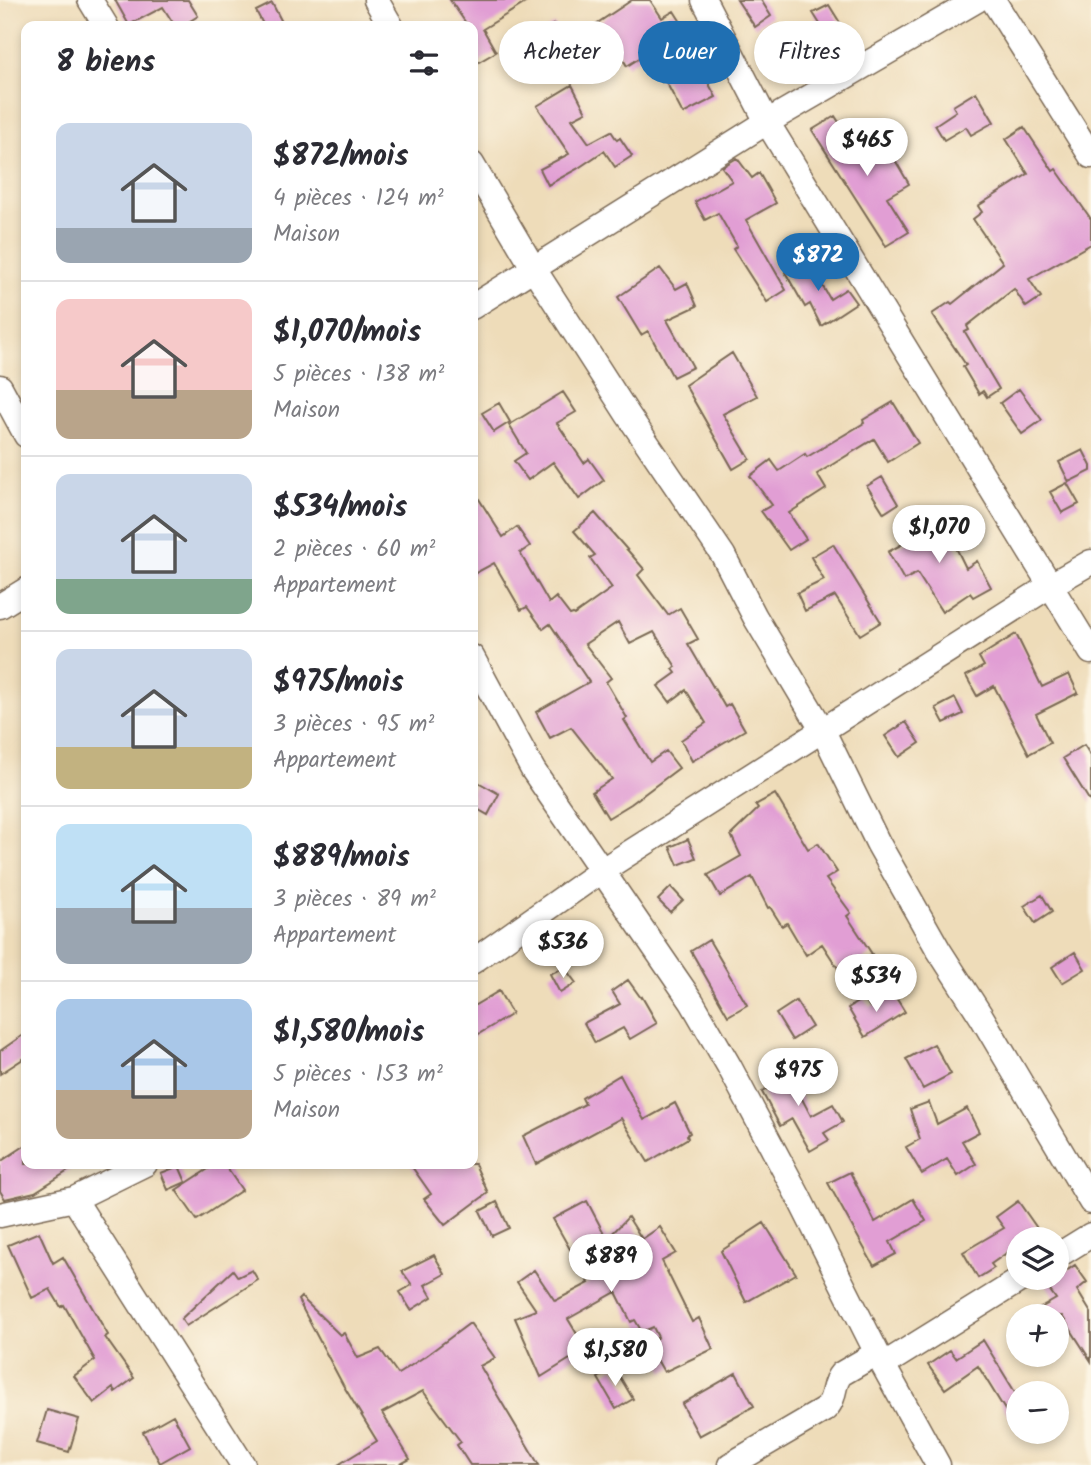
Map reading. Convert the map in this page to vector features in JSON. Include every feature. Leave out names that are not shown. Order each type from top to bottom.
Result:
[{"type":"street","points":[[90,0],[103,21]]},
{"type":"street","points":[[376,0],[388,21]]},
{"type":"street","points":[[704,0],[767,122],[1091,652]]},
{"type":"street","points":[[478,303],[767,122],[977,0]]},
{"type":"street","points":[[993,0],[1091,156]]},
{"type":"street","points":[[478,174],[534,269],[723,555],[755,617],[823,731],[878,843],[938,949],[981,1016],[1091,1202]]},
{"type":"street","points":[[0,387],[21,426]]},
{"type":"street","points":[[478,958],[601,871],[1091,562]]},
{"type":"street","points":[[0,606],[21,593]]},
{"type":"street","points":[[478,668],[533,769],[692,1002],[729,1066],[880,1359],[938,1465]]},
{"type":"street","points":[[0,1215],[74,1199],[135,1169]]},
{"type":"street","points":[[74,1199],[243,1465]]},
{"type":"street","points":[[1069,1249],[1091,1235]]},
{"type":"street","points":[[730,1465],[824,1409],[834,1399],[836,1379],[880,1359],[1006,1288]]},
{"type":"building","points":[[115,0],[188,0],[198,16],[190,21],[172,21],[163,7],[137,21],[127,21]]},
{"type":"building","points":[[450,0],[530,0],[483,29],[496,52],[478,62],[478,21],[465,21]]},
{"type":"building","points":[[632,0],[650,0],[662,18],[674,11],[680,21],[638,21],[638,59],[627,66],[624,61],[624,21],[600,21]]},
{"type":"building","points":[[737,0],[761,0],[771,16],[764,21],[754,21],[754,26]]},
{"type":"building","points":[[272,3],[281,21],[261,21],[256,11]]},
{"type":"building","points":[[829,5],[839,21],[818,21],[813,13]]},
{"type":"building","points":[[667,84],[709,84],[716,97],[683,114]]},
{"type":"building","points":[[572,85],[586,112],[572,119],[589,143],[611,131],[617,140],[620,138],[632,156],[615,167],[604,151],[548,185],[540,169],[569,154],[537,106]]},
{"type":"building","points":[[976,92],[994,122],[971,135],[966,127],[944,140],[935,125],[956,111],[953,106]]},
{"type":"building","points":[[835,116],[860,155],[884,141],[909,184],[887,197],[909,232],[886,246],[812,130]]},
{"type":"building","points":[[1024,127],[1053,171],[1056,169],[1091,219],[1091,244],[1029,279],[1041,297],[1026,307],[1014,289],[967,326],[969,330],[965,332],[999,389],[987,397],[983,391],[979,394],[963,367],[966,365],[932,314],[950,302],[952,304],[1003,263],[973,219],[982,212],[978,206],[1028,174],[1006,139]]},
{"type":"building","points":[[737,158],[752,178],[759,173],[776,203],[746,220],[786,290],[767,302],[733,249],[737,246],[718,213],[705,220],[695,202],[732,181],[722,167]]},
{"type":"building","points":[[807,259],[830,299],[846,289],[856,303],[821,326],[810,304],[805,307],[785,272]]},
{"type":"building","points":[[660,268],[676,289],[687,283],[697,306],[667,320],[693,367],[673,377],[648,331],[641,335],[618,297]]},
{"type":"building","points":[[732,353],[757,396],[723,414],[750,459],[733,469],[685,385]]},
{"type":"building","points":[[1019,389],[1042,420],[1022,434],[1000,403]]},
{"type":"building","points":[[563,392],[576,412],[557,423],[584,463],[589,459],[604,480],[579,499],[553,462],[528,480],[514,461],[526,453],[509,425]]},
{"type":"building","points":[[893,402],[918,443],[888,462],[874,439],[817,474],[826,489],[789,513],[806,539],[789,550],[761,511],[772,505],[750,476],[771,460],[779,471],[805,454],[807,457]]},
{"type":"building","points":[[499,403],[510,422],[494,432],[482,413]]},
{"type":"building","points":[[1083,450],[1091,471],[1069,482],[1059,462]]},
{"type":"building","points":[[882,477],[898,504],[884,513],[867,486]]},
{"type":"building","points":[[1067,483],[1079,504],[1062,513],[1050,492]]},
{"type":"building","points":[[478,497],[503,537],[517,527],[530,546],[520,553],[549,603],[556,597],[570,615],[574,615],[612,588],[590,558],[595,555],[574,531],[595,513],[644,569],[638,575],[668,615],[680,608],[698,639],[688,644],[725,707],[730,704],[745,730],[692,761],[681,740],[706,723],[686,690],[670,702],[658,686],[676,673],[673,669],[676,667],[654,632],[630,644],[618,622],[585,644],[611,678],[606,682],[627,718],[624,720],[650,762],[666,751],[679,768],[608,818],[592,792],[612,779],[571,727],[550,738],[536,712],[589,682],[550,624],[543,629],[527,607],[521,610],[494,563],[478,572]]},
{"type":"building","points":[[941,517],[966,568],[977,561],[991,587],[973,597],[970,593],[942,612],[917,573],[904,580],[888,552],[917,536],[914,530]]},
{"type":"building","points":[[833,544],[881,622],[860,635],[835,596],[805,611],[797,593],[824,580],[811,557]]},
{"type":"building","points":[[1016,634],[1042,687],[1069,674],[1078,693],[1036,714],[1050,743],[1029,754],[994,686],[977,696],[966,676],[984,666],[979,657]]},
{"type":"building","points":[[955,698],[963,714],[944,723],[936,708]]},
{"type":"building","points":[[906,722],[920,743],[899,757],[885,736]]},
{"type":"building","points":[[1084,745],[1091,756],[1091,803],[1063,758]]},
{"type":"building","points":[[478,782],[499,794],[488,815],[478,809]]},
{"type":"building","points":[[775,794],[808,849],[818,843],[837,872],[826,879],[851,913],[847,916],[872,954],[841,973],[822,944],[806,955],[787,923],[782,926],[770,907],[768,908],[752,877],[720,896],[708,875],[741,856],[731,835],[758,809],[755,805]]},
{"type":"building","points":[[688,839],[696,858],[678,865],[670,847]]},
{"type":"building","points":[[671,887],[683,900],[670,912],[658,900]]},
{"type":"building","points":[[1042,895],[1052,912],[1035,923],[1024,906]]},
{"type":"building","points":[[709,940],[747,1005],[728,1016],[691,951]]},
{"type":"building","points":[[1075,952],[1085,969],[1062,983],[1052,967]]},
{"type":"building","points":[[564,967],[576,983],[560,993],[550,974]]},
{"type":"building","points":[[628,980],[642,997],[657,1023],[630,1039],[623,1028],[595,1043],[584,1023],[620,1004],[612,991]]},
{"type":"building","points":[[499,991],[512,1014],[478,1034],[478,1003]]},
{"type":"building","points":[[893,993],[905,1012],[865,1037],[848,1008],[864,998],[870,1007]]},
{"type":"building","points":[[796,1001],[812,1027],[792,1040],[776,1014]]},
{"type":"building","points":[[21,1036],[21,1060],[0,1074],[0,1051]]},
{"type":"building","points":[[934,1044],[951,1074],[923,1089],[906,1059]]},
{"type":"building","points":[[782,1061],[811,1116],[833,1104],[843,1122],[824,1133],[829,1140],[810,1151],[792,1119],[780,1126],[762,1092],[772,1086],[765,1070]]},
{"type":"building","points":[[620,1075],[644,1120],[675,1103],[690,1133],[688,1138],[648,1162],[621,1118],[536,1164],[523,1136],[585,1104],[582,1098]]},
{"type":"building","points":[[929,1102],[937,1124],[967,1108],[979,1132],[962,1141],[976,1164],[958,1176],[947,1159],[922,1174],[906,1147],[920,1139],[910,1109]]},
{"type":"building","points":[[21,1148],[21,1169],[71,1169],[35,1192],[5,1199],[0,1191],[0,1162]]},
{"type":"building","points":[[180,1169],[186,1182],[168,1190],[161,1173]]},
{"type":"building","points":[[208,1169],[227,1169],[242,1190],[197,1220],[176,1190]]},
{"type":"building","points":[[414,1169],[477,1169],[488,1193],[445,1225],[424,1199],[431,1194]]},
{"type":"building","points":[[850,1172],[875,1222],[913,1199],[926,1221],[890,1242],[896,1254],[874,1266],[828,1183]]},
{"type":"building","points":[[587,1201],[607,1239],[628,1217],[642,1239],[660,1227],[676,1253],[662,1261],[692,1322],[699,1318],[713,1349],[664,1372],[648,1344],[658,1337],[653,1327],[642,1332],[635,1320],[631,1322],[616,1292],[568,1319],[586,1349],[541,1377],[515,1318],[536,1310],[517,1282],[534,1270],[555,1301],[589,1283],[553,1219]]},
{"type":"building","points":[[1018,1201],[1036,1227],[1006,1227],[1006,1253],[991,1264],[994,1268],[978,1278],[963,1252],[1004,1228],[996,1217]]},
{"type":"building","points":[[497,1202],[509,1228],[492,1236],[480,1211]]},
{"type":"building","points":[[764,1223],[796,1274],[746,1302],[721,1251]]},
{"type":"building","points":[[39,1232],[53,1263],[63,1257],[108,1335],[105,1337],[134,1378],[115,1392],[113,1388],[94,1403],[74,1376],[95,1360],[64,1305],[61,1307],[50,1289],[32,1298],[8,1245]]},
{"type":"building","points":[[434,1255],[445,1274],[425,1285],[432,1297],[411,1310],[400,1292],[412,1285],[402,1271]]},
{"type":"building","points":[[1075,1265],[1087,1282],[1077,1290],[1091,1313],[1091,1361],[1069,1327],[1069,1304],[1047,1304],[1056,1299],[1050,1290],[1069,1290],[1069,1269]]},
{"type":"building","points":[[233,1270],[238,1277],[252,1270],[258,1280],[186,1326],[181,1319]]},
{"type":"building","points":[[301,1297],[340,1335],[344,1333],[358,1358],[380,1349],[398,1374],[470,1323],[495,1358],[480,1366],[539,1465],[470,1465],[457,1445],[461,1442],[423,1391],[382,1413],[410,1459],[399,1465],[338,1465],[377,1441],[343,1385],[298,1300]]},
{"type":"building","points":[[983,1340],[1008,1381],[1006,1381],[1006,1412],[978,1366],[945,1389],[928,1365],[950,1350],[956,1358]]},
{"type":"building","points":[[614,1367],[633,1399],[616,1409],[598,1378]]},
{"type":"building","points":[[736,1373],[754,1406],[699,1436],[682,1404]]},
{"type":"building","points":[[47,1410],[79,1419],[69,1452],[37,1443]]},
{"type":"building","points":[[173,1415],[190,1446],[160,1463],[143,1432]]}]
